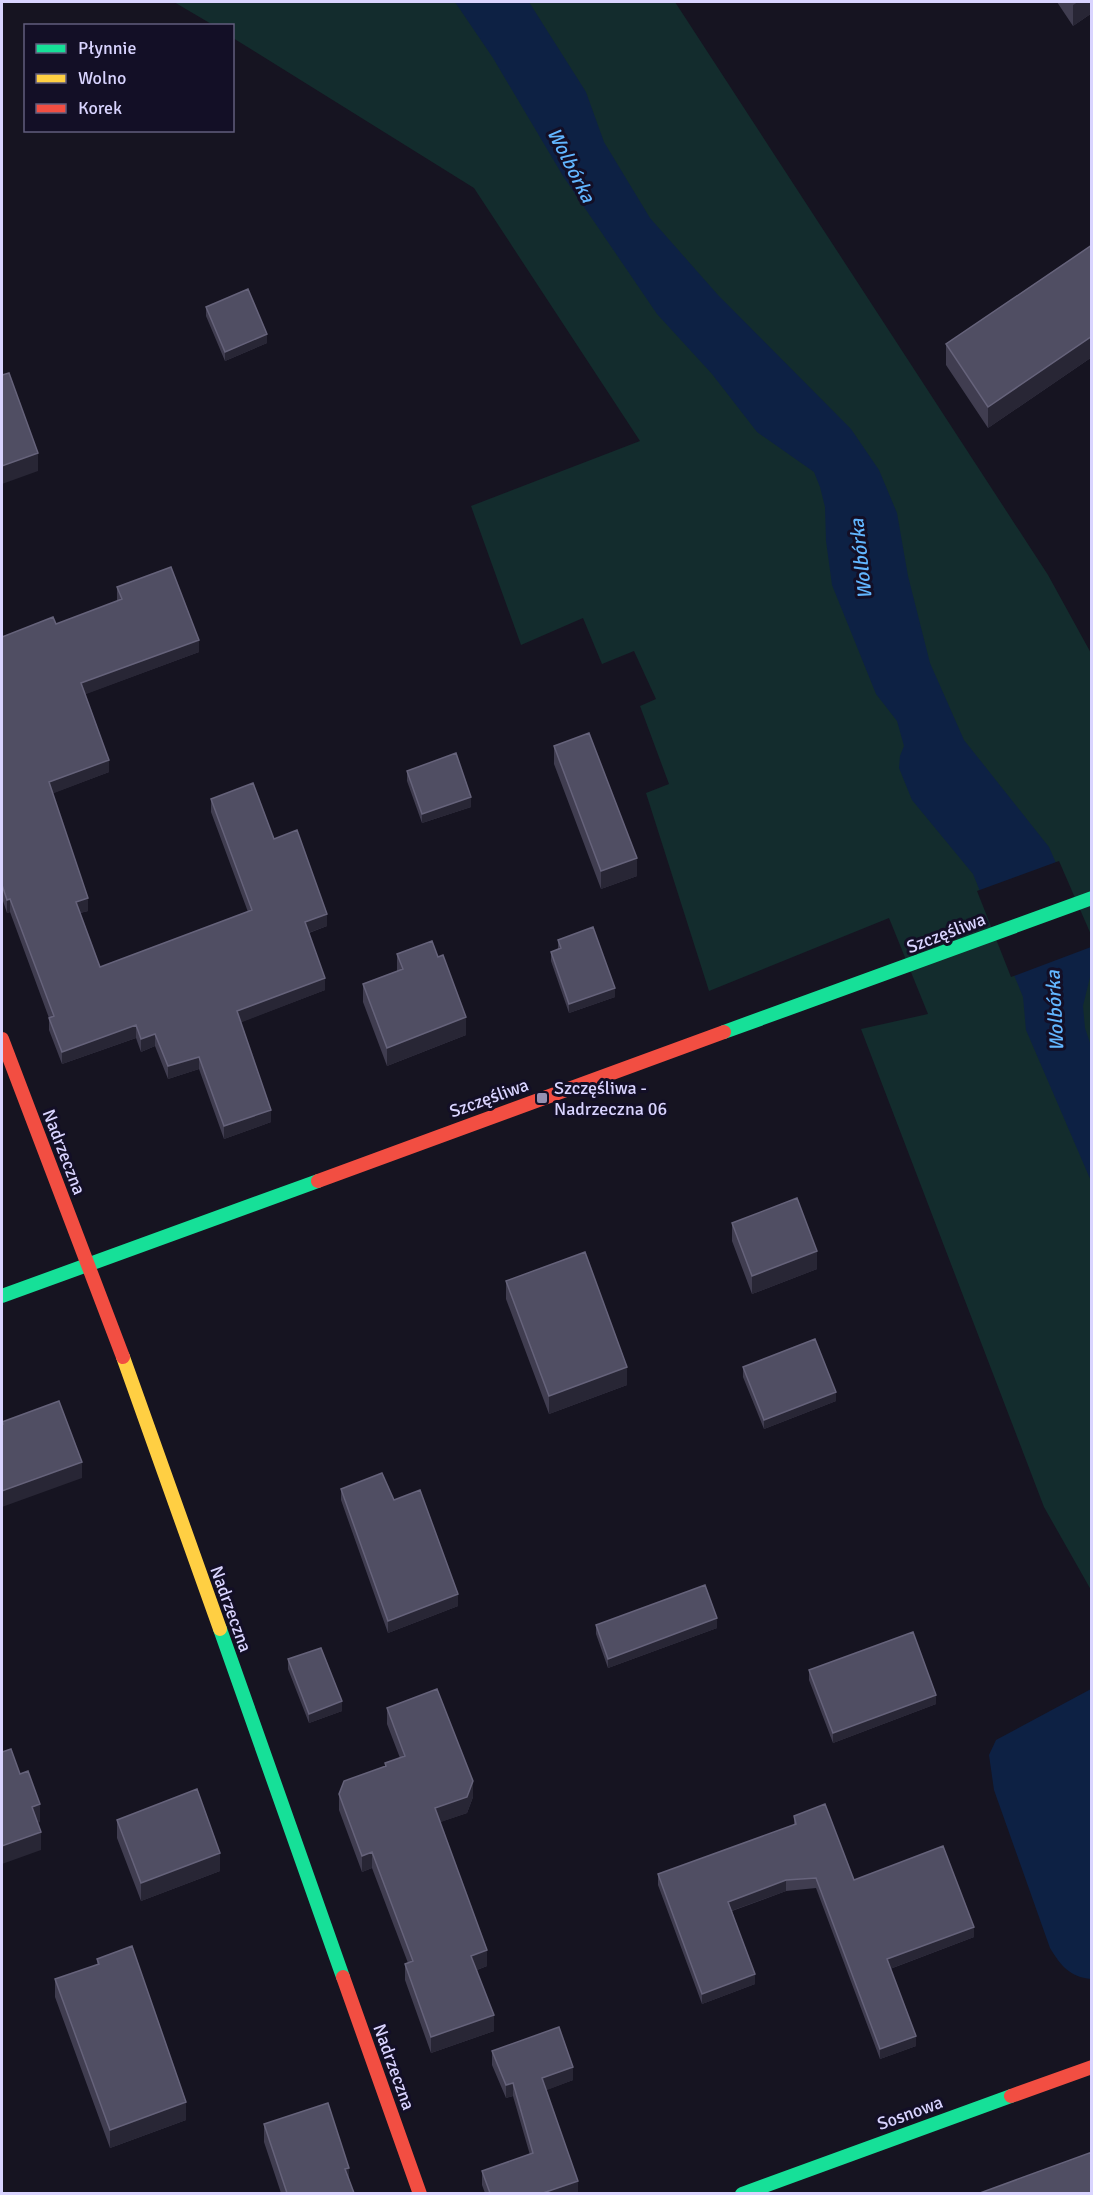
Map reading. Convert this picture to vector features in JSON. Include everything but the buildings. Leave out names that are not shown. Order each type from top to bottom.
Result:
[{"type":"street","name":"Szczęśliwa","points":[[2,1296],[1092,898]]},
{"type":"street","name":"Nadrzeczna","points":[[2,1039],[88,1264],[420,2193]]},
{"type":"street","name":"Sosnowa","points":[[742,2193],[1092,2067]]},
{"type":"green space","points":[[174,2],[675,2],[1048,575],[1092,655],[1091,1590],[1044,1507],[861,1029],[928,1014],[889,918],[709,991],[646,793],[669,784],[640,706],[656,699],[634,651],[602,664],[583,618],[521,645],[471,506],[640,441],[474,188],[234,39],[234,24],[211,24]]},
{"type":"water","name":"Wolbórka","points":[[455,2],[529,2],[586,92],[604,142],[650,218],[718,295],[851,429],[879,470],[897,513],[908,576],[930,663],[964,740],[1049,847],[1091,944],[1091,973],[1083,1006],[1085,1028],[1091,1046],[1091,1181],[1026,1030],[1023,997],[973,874],[912,800],[899,768],[904,746],[897,721],[876,694],[832,585],[826,541],[825,507],[814,472],[757,432],[712,374],[657,314],[563,176],[493,58]]},
{"type":"water","points":[[1091,1689],[1091,1979],[1072,1973],[1058,1960],[1050,1948],[994,1790],[989,1755],[996,1740]]},
{"type":"pier","points":[[1059,861],[1092,937],[1091,947],[1011,977],[977,891]]},
{"type":"traffic: fast","points":[[724,1032],[1092,898]]},
{"type":"traffic: fast","points":[[2,1296],[318,1181]]},
{"type":"traffic: fast","points":[[220,1629],[343,1977]]},
{"type":"traffic: fast","points":[[742,2194],[1011,2096]]},
{"type":"traffic: slow","points":[[123,1357],[220,1629]]},
{"type":"traffic: jam","points":[[318,1181],[724,1032]]},
{"type":"traffic: jam","points":[[2,1039],[123,1357]]},
{"type":"traffic: jam","points":[[343,1977],[420,2194]]},
{"type":"traffic: jam","points":[[1011,2096],[1092,2067]]},
{"type":"place","name":"Szczęśliwa - Nadrzeczna 06","points":[[542,1098]]}]
